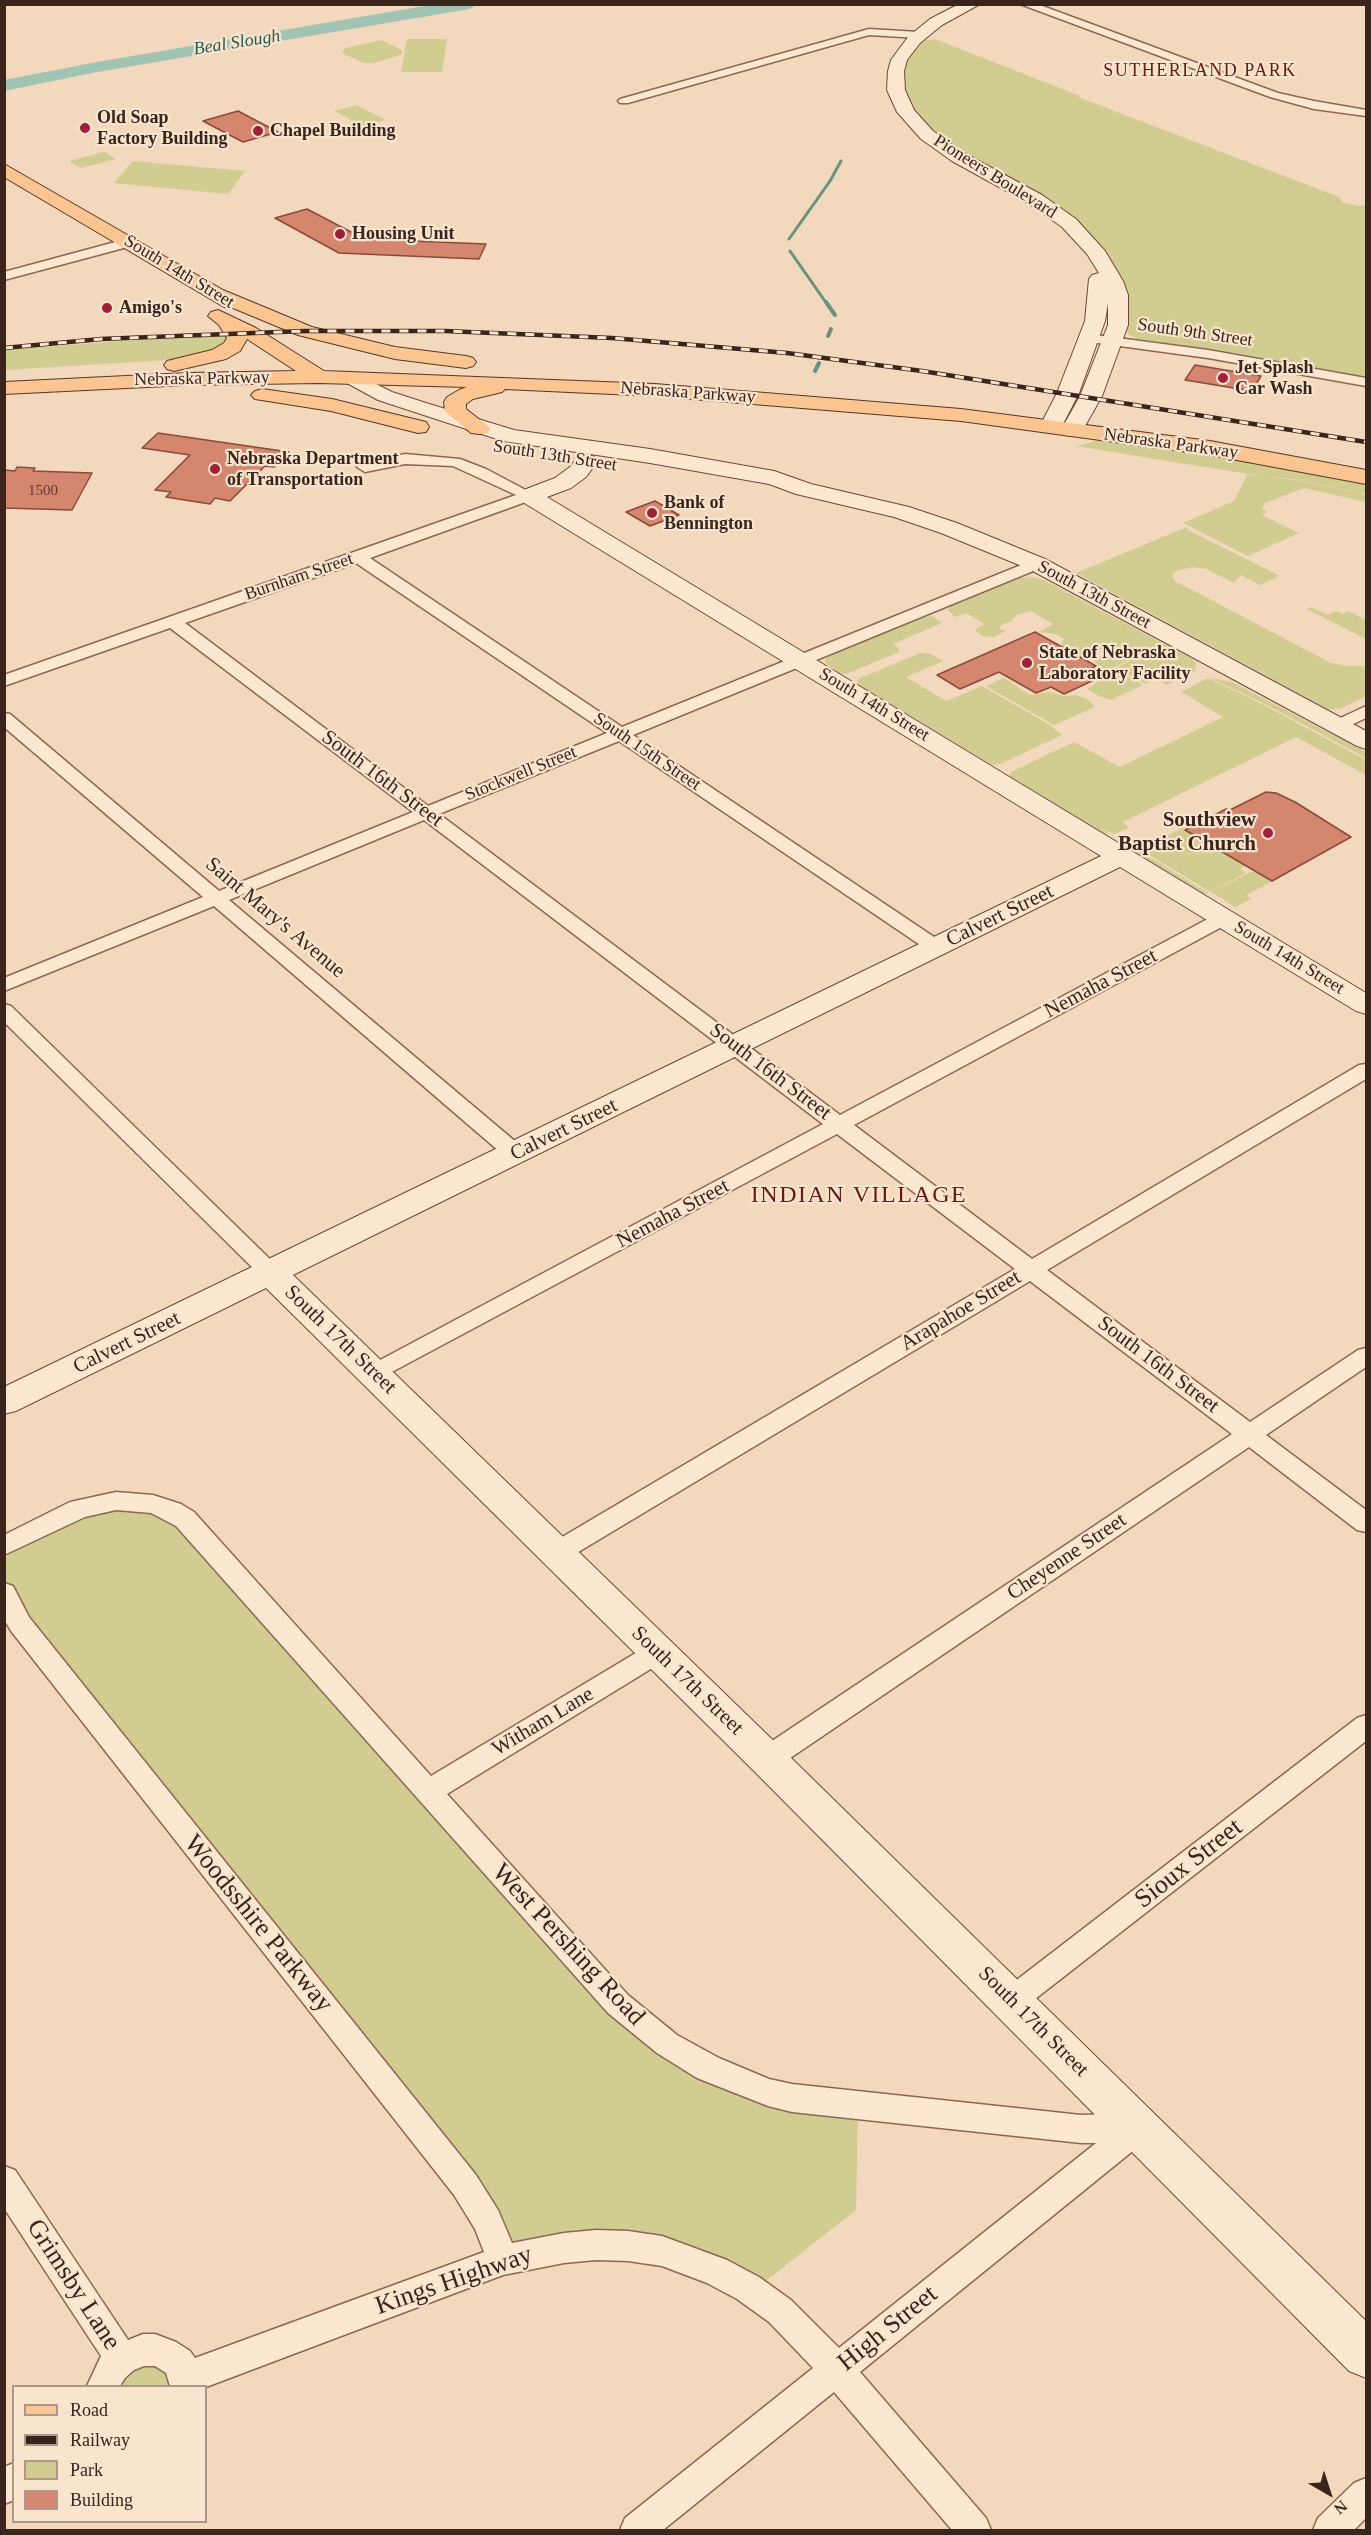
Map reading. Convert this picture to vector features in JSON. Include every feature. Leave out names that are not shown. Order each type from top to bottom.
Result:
[{"type":"main road","name":"Pioneers Boulevard","points":[[972,4],[936,22],[919,35],[899,60],[895,83],[900,101],[914,123],[927,135],[958,157],[1053,211],[1095,251],[1110,275],[1118,295],[1118,325],[1091,396],[1065,423]]},
{"type":"main road","name":"South 14th Street","points":[[4,169],[308,348],[327,372]]},
{"type":"main road","name":"South 14th Street","points":[[4,185],[228,322],[327,372]]},
{"type":"main road","points":[[1065,423],[1068,393],[1095,321],[1099,297],[1095,251]]},
{"type":"main road","points":[[211,292],[305,331],[395,353],[473,363],[629,376]]},
{"type":"main road","points":[[108,370],[177,364],[219,355],[237,342],[236,333],[228,322]]},
{"type":"main road","name":"Nebraska Parkway","points":[[9,384],[108,370],[629,376],[848,391],[1065,423],[1366,477]]},
{"type":"main road","name":"Nebraska Parkway","points":[[9,384],[327,372],[547,385],[860,405],[1065,423],[1239,442],[1366,465]]},
{"type":"main road","name":"South 13th Street","points":[[327,372],[373,410],[418,427],[491,446],[586,462],[773,487],[804,489]]},
{"type":"main road","name":"South 13th Street","points":[[327,372],[385,396],[479,428],[546,443],[596,448],[774,478],[804,489],[920,518],[1037,564],[1366,741]]},
{"type":"main road","points":[[9,384],[143,387],[249,393],[332,405],[418,427]]},
{"type":"main road","points":[[479,428],[456,411],[455,402],[460,397],[484,389],[547,385]]},
{"type":"main road","name":"Burnham Street","points":[[529,496],[563,483],[578,472],[586,462]]},
{"type":"main road","name":"South 14th Street","points":[[529,496],[1366,1005]]},
{"type":"main road","name":"Calvert Street","points":[[4,1402],[1122,856]]},
{"type":"main road","name":"South 17th Street","points":[[271,1273],[767,1759],[1366,2354]]},
{"type":"street","points":[[1025,4],[1274,95],[1314,105],[1366,113]]},
{"type":"street","points":[[624,101],[869,32],[919,35]]},
{"type":"street","points":[[4,276],[130,242]]},
{"type":"street","name":"South 9th Street","points":[[1088,338],[1208,354],[1366,382]]},
{"type":"street","name":"South 14th Street","points":[[364,466],[405,459],[455,462],[529,496]]},
{"type":"street","name":"Burnham Street","points":[[4,681],[529,496]]},
{"type":"street","name":"South 15th Street","points":[[358,557],[936,947]]},
{"type":"street","name":"Stockwell Street","points":[[4,985],[1037,564]]},
{"type":"street","name":"South 16th Street","points":[[173,622],[1366,1523]]},
{"type":"street","points":[[1338,726],[1366,711]]},
{"type":"street","name":"Saint Mary's Avenue","points":[[4,718],[515,1153]]},
{"type":"street","name":"Nemaha Street","points":[[375,1373],[1224,918]]},
{"type":"street","name":"South 17th Street","points":[[4,1010],[271,1273]]},
{"type":"street","name":"Arapahoe Street","points":[[556,1553],[1366,1070]]},
{"type":"street","name":"Cheyenne Street","points":[[767,1759],[1366,1356]]},
{"type":"street","name":"West Pershing Road","points":[[4,1545],[79,1509],[116,1501],[136,1501],[172,1511],[196,1530],[618,2004],[667,2044],[708,2068],[768,2092],[792,2098],[1081,2129],[1138,2127]]},
{"type":"street","name":"Woodsshire Parkway","points":[[4,1593],[20,1624],[465,2185],[487,2220],[502,2260]]},
{"type":"street","name":"Witham Lane","points":[[428,1792],[658,1652]]},
{"type":"street","name":"Sioux Street","points":[[1011,2001],[1366,1726]]},
{"type":"street","name":"High Street","points":[[637,2530],[1138,2127]]},
{"type":"street","name":"Grimsby Lane","points":[[4,2180],[122,2359]]},
{"type":"street","name":"Kings Highway","points":[[186,2382],[502,2260],[533,2253],[596,2245],[651,2249],[690,2260],[748,2288],[780,2311],[837,2371],[974,2530]]},
{"type":"street","points":[[103,2385],[113,2367],[122,2359],[143,2350],[165,2353],[178,2362],[186,2382]]},
{"type":"street","points":[[1330,2530],[1366,2495]]},
{"type":"green space","points":[[407,39],[447,39],[442,72],[401,72]]},
{"type":"green space","points":[[935,39],[1080,96],[1078,97],[1339,197],[1342,202],[1358,206],[1366,205],[1366,377],[1242,354],[1138,339],[1130,335],[1124,329],[1111,264],[1011,182],[937,137],[911,110],[901,86],[901,74],[910,53],[919,41]]},
{"type":"green space","points":[[382,40],[401,50],[403,54],[374,63],[364,63],[342,53],[345,48]]},
{"type":"green space","points":[[356,105],[386,120],[363,126],[334,111]]},
{"type":"green space","points":[[104,152],[116,159],[81,168],[69,161]]},
{"type":"green space","points":[[133,161],[245,171],[228,194],[114,183]]},
{"type":"green space","points":[[229,335],[226,346],[185,359],[5,370],[5,350]]},
{"type":"green space","points":[[1106,439],[1295,467],[1366,481],[1366,494],[1287,478],[1266,477],[1076,446]]},
{"type":"green space","points":[[1247,475],[1288,479],[1355,492],[1366,495],[1366,502],[1304,488],[1265,503],[1262,508],[1267,512],[1262,515],[1299,533],[1248,556],[1183,523],[1234,501]]},
{"type":"green space","points":[[1187,527],[1188,530],[1280,576],[1260,585],[1241,575],[1234,583],[1207,569],[1192,567],[1176,571],[1172,576],[1175,581],[1331,663],[1344,666],[1366,666],[1366,696],[1340,709],[1328,709],[1076,573]]},
{"type":"green space","points":[[1032,577],[1046,581],[1192,659],[1196,664],[1195,671],[1167,685],[1156,679],[1145,684],[1116,668],[1130,661],[1108,646],[1087,656],[1068,652],[1060,647],[1064,639],[1055,634],[1039,632],[1053,624],[1031,611],[1016,615],[1011,621],[1001,625],[1000,629],[1006,631],[993,637],[983,636],[975,631],[984,624],[967,613],[955,617],[948,610],[951,606],[1020,578]]},
{"type":"green space","points":[[1311,607],[1327,615],[1336,611],[1342,614],[1349,611],[1366,620],[1366,639],[1307,609]]},
{"type":"green space","points":[[932,616],[942,623],[893,644],[899,652],[846,674],[839,673],[826,663],[825,660],[832,654],[920,618]]},
{"type":"green space","points":[[920,653],[930,654],[943,661],[906,677],[946,701],[982,686],[1050,725],[1062,735],[1000,764],[992,765],[856,683],[858,679]]},
{"type":"green space","points":[[1113,654],[1127,661],[1112,668],[1143,685],[1111,700],[1087,689],[1099,681],[1099,666],[1091,658]]},
{"type":"green space","points":[[1004,678],[1030,695],[1050,692],[1063,696],[1076,695],[1087,699],[1095,707],[1054,725],[986,686]]},
{"type":"green space","points":[[1208,678],[1366,760],[1366,775],[1296,737],[1123,822],[1129,828],[1114,834],[1101,828],[1110,834],[1101,833],[1010,776],[1011,772],[1074,742],[1120,767],[1223,717],[1181,692]]},
{"type":"green space","points":[[1210,678],[1232,682],[1364,751],[1366,758],[1269,706]]},
{"type":"green space","points":[[1182,828],[1246,865],[1240,869],[1246,873],[1210,892],[1140,849]]},
{"type":"green space","points":[[1127,843],[1208,893],[1204,895],[1138,855],[1129,849]]},
{"type":"green space","points":[[1251,872],[1257,872],[1272,881],[1247,895],[1251,899],[1235,907],[1211,892]]},
{"type":"green space","points":[[79,1509],[172,1511],[402,1763],[686,2056],[858,2105],[856,2210],[753,2291],[690,2260],[533,2252],[496,2240],[5,1593],[5,1546]]},
{"type":"green space","points":[[149,2363],[165,2368],[173,2385],[120,2385],[132,2369]]},
{"type":"building","points":[[238,111],[278,132],[243,142],[203,121]]},
{"type":"building","name":"Housing Unit","points":[[307,209],[351,232],[372,232],[387,240],[486,244],[479,259],[339,253],[275,218]]},
{"type":"building","name":"Jet Splash Car Wash","points":[[1195,365],[1261,376],[1252,391],[1185,380]]},
{"type":"building","name":"Nebraska Department of Transportation","points":[[158,433],[289,452],[274,467],[265,466],[230,501],[215,498],[210,504],[166,497],[171,492],[155,490],[190,455],[142,448]]},
{"type":"building","points":[[17,467],[35,468],[33,471],[92,473],[72,510],[4,508],[4,470],[15,471]]},
{"type":"building","name":"Bank of Bennington","points":[[655,501],[679,515],[650,526],[626,512]]},
{"type":"building","name":"State of Nebraska Laboratory Facility","points":[[1035,632],[1096,666],[1082,673],[1094,680],[1064,694],[1051,687],[1036,693],[999,672],[960,689],[937,675]]},
{"type":"building","name":"Southview Baptist Church","points":[[1266,792],[1276,793],[1295,802],[1351,837],[1272,881],[1185,830]]},
{"type":"waterway","name":"Beal Slough","points":[[4,86],[97,67],[470,4]]},
{"type":"waterway","points":[[789,239],[830,181],[841,161]]},
{"type":"waterway","points":[[790,251],[827,304]]},
{"type":"waterway","points":[[826,302],[835,315]]},
{"type":"waterway","points":[[828,336],[831,329]]},
{"type":"waterway","points":[[815,371],[819,363]]},
{"type":"railway","points":[[4,348],[101,339],[305,331],[445,331],[612,338],[787,353],[922,371],[1366,442]]},
{"type":"place","name":"Old Soap Factory Building","points":[[85,128]]},
{"type":"place","name":"Chapel Building","points":[[258,131]]},
{"type":"place","name":"Housing Unit","points":[[340,234]]},
{"type":"place","name":"Amigo's","points":[[107,308]]},
{"type":"place","name":"Jet Splash Car Wash","points":[[1223,378]]},
{"type":"place","name":"Nebraska Department of Transportation","points":[[215,469]]},
{"type":"place","name":"Bank of Bennington","points":[[652,513]]},
{"type":"place","name":"State of Nebraska Laboratory Facility","points":[[1027,663]]},
{"type":"place","name":"Southview Baptist Church","points":[[1268,833]]},
{"type":"district","name":"SUTHERLAND PARK","points":[[1200,71]]},
{"type":"district","name":"INDIAN VILLAGE","points":[[859,1196]]}]
